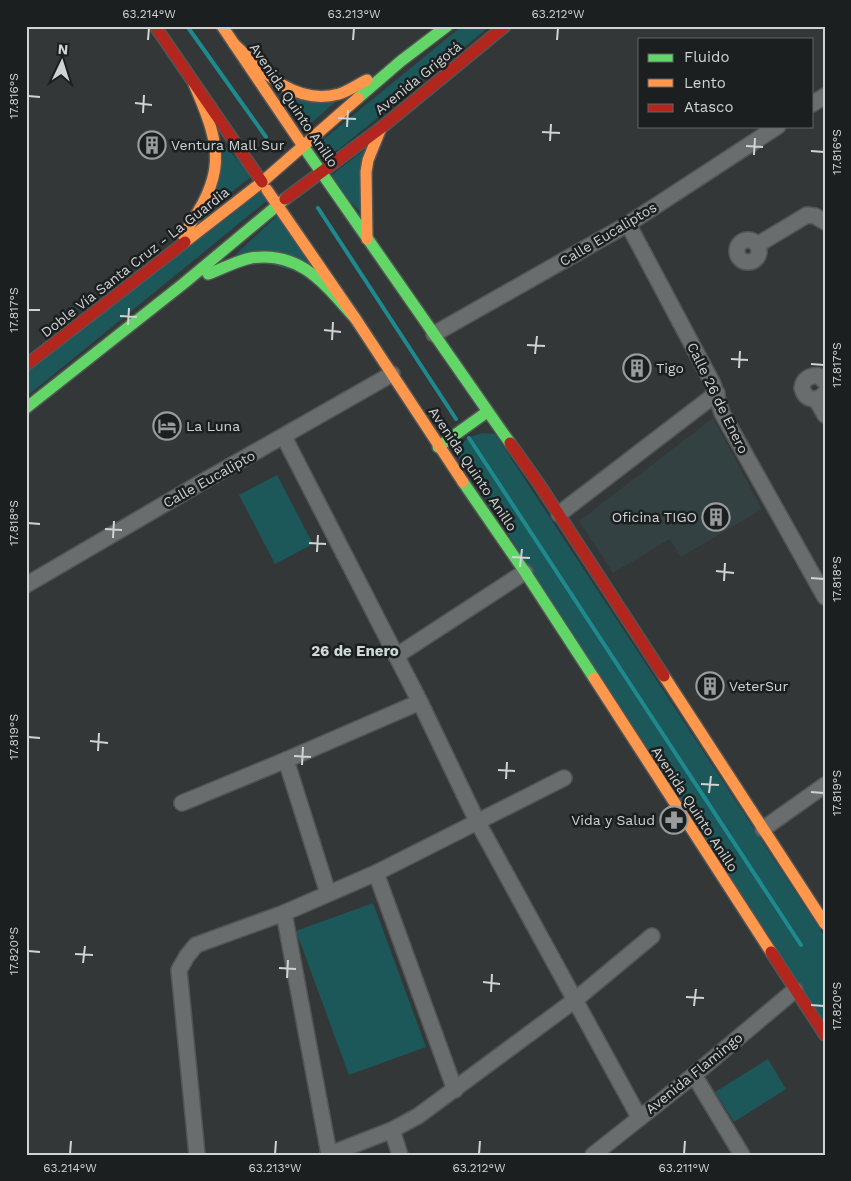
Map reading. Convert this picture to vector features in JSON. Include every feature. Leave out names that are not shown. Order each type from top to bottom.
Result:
[{"type":"main road","name":"Avenida Quinto Anillo","points":[[155,26],[355,318],[438,447],[525,572],[825,1035]]},
{"type":"main road","name":"Avenida Quinto Anillo","points":[[222,26],[559,514],[825,924]]},
{"type":"main road","name":"Avenida Grigotá","points":[[262,182],[401,61],[447,26]]},
{"type":"main road","name":"Avenida Grigotá","points":[[277,205],[381,128],[505,26]]},
{"type":"main road","points":[[234,44],[284,87],[297,94],[310,97],[341,93],[401,61]]},
{"type":"main road","points":[[173,251],[194,220],[206,197],[215,173],[216,150],[211,123],[194,84]]},
{"type":"main road","points":[[367,238],[366,172],[368,160],[381,128]]},
{"type":"main road","name":"Doble Vía Santa Cruz - La Guardia","points":[[26,365],[262,182]]},
{"type":"main road","points":[[26,408],[184,284],[277,205]]},
{"type":"main road","points":[[184,284],[241,261],[256,257],[284,260],[318,277],[355,318]]},
{"type":"main road","points":[[438,447],[488,412]]},
{"type":"street","points":[[814,103],[825,96]]},
{"type":"street","name":"Calle Eucaliptos","points":[[434,334],[628,224],[775,128]]},
{"type":"street","points":[[757,245],[808,215],[815,216],[825,222]]},
{"type":"street","name":"Calle 26 de Enero","points":[[628,224],[717,393],[722,413],[825,597]]},
{"type":"street","name":"Calle Eucalipto","points":[[26,585],[197,484],[284,437],[392,374]]},
{"type":"street","points":[[825,382],[819,376],[811,376],[803,384],[805,396],[808,398],[820,396],[825,415]]},
{"type":"street","points":[[559,514],[717,393]]},
{"type":"street","points":[[284,437],[420,702],[477,820],[639,1117]]},
{"type":"street","points":[[396,656],[525,572]]},
{"type":"street","points":[[182,803],[420,702]]},
{"type":"street","points":[[286,760],[328,893]]},
{"type":"street","points":[[198,1155],[180,970],[187,956],[196,945],[284,913],[376,873],[477,820],[564,778]]},
{"type":"street","points":[[763,829],[825,785]]},
{"type":"street","points":[[376,873],[455,1090]]},
{"type":"street","points":[[284,913],[328,1154],[392,1130],[418,1116],[575,1000],[652,936]]},
{"type":"street","name":"Avenida Flamingo","points":[[593,1155],[694,1075],[795,990]]},
{"type":"street","points":[[694,1075],[742,1155]]},
{"type":"street","points":[[392,1130],[400,1155]]},
{"type":"shaded area","points":[[462,26],[490,26],[338,150],[325,153],[321,148],[324,139]]},
{"type":"shaded area","points":[[279,90],[339,99],[303,130]]},
{"type":"shaded area","points":[[219,139],[252,176],[201,216]]},
{"type":"shaded area","points":[[372,144],[359,211],[329,177]]},
{"type":"shaded area","points":[[263,190],[269,199],[26,397],[26,372]]},
{"type":"shaded area","points":[[278,215],[327,281],[236,254]]},
{"type":"shaded area","points":[[713,418],[762,509],[681,557],[670,539],[613,573],[579,521]]},
{"type":"shaded area","points":[[484,433],[495,434],[825,937],[825,1023],[455,452],[467,439]]},
{"type":"shaded area","points":[[277,475],[313,544],[275,564],[239,495]]},
{"type":"shaded area","points":[[373,903],[426,1047],[349,1075],[296,931]]},
{"type":"shaded area","points":[[768,1059],[786,1089],[734,1122],[715,1092]]},
{"type":"waterway","points":[[187,26],[266,137]]},
{"type":"waterway","points":[[318,208],[456,419]]},
{"type":"waterway","points":[[469,438],[801,945]]},
{"type":"traffic: fast","points":[[358,98],[401,61],[447,26]]},
{"type":"traffic: fast","points":[[303,146],[510,443]]},
{"type":"traffic: fast","points":[[26,408],[183,284],[285,199]]},
{"type":"traffic: fast","points":[[208,274],[251,258],[269,257],[284,260],[298,265],[311,273],[334,294],[355,318]]},
{"type":"traffic: fast","points":[[438,447],[487,412]]},
{"type":"traffic: fast","points":[[463,482],[525,572],[594,678]]},
{"type":"traffic: slow","points":[[222,26],[303,146]]},
{"type":"traffic: slow","points":[[234,44],[256,65],[281,84],[294,91],[308,95],[339,94],[367,80]]},
{"type":"traffic: slow","points":[[183,235],[207,195],[216,161],[211,127],[194,84]]},
{"type":"traffic: slow","points":[[185,242],[262,182],[358,98]]},
{"type":"traffic: slow","points":[[367,239],[366,172],[368,160],[381,128]]},
{"type":"traffic: slow","points":[[267,190],[355,318],[463,482]]},
{"type":"traffic: slow","points":[[664,676],[825,924]]},
{"type":"traffic: slow","points":[[594,678],[771,952]]},
{"type":"traffic: jam","points":[[155,26],[262,182]]},
{"type":"traffic: jam","points":[[285,199],[381,128],[505,26]]},
{"type":"traffic: jam","points":[[26,365],[185,242]]},
{"type":"traffic: jam","points":[[510,443],[539,484],[664,676]]},
{"type":"traffic: jam","points":[[771,952],[825,1035]]},
{"type":"place","name":"Ventura Mall Sur","points":[[152,145]]},
{"type":"place","name":"Tigo","points":[[637,368]]},
{"type":"place","name":"La Luna","points":[[167,426]]},
{"type":"place","name":"Oficina TIGO","points":[[716,517]]},
{"type":"place","name":"VeterSur","points":[[710,686]]},
{"type":"place","name":"Vida y Salud","points":[[674,820]]},
{"type":"district","name":"26 de Enero","points":[[355,651]]}]
